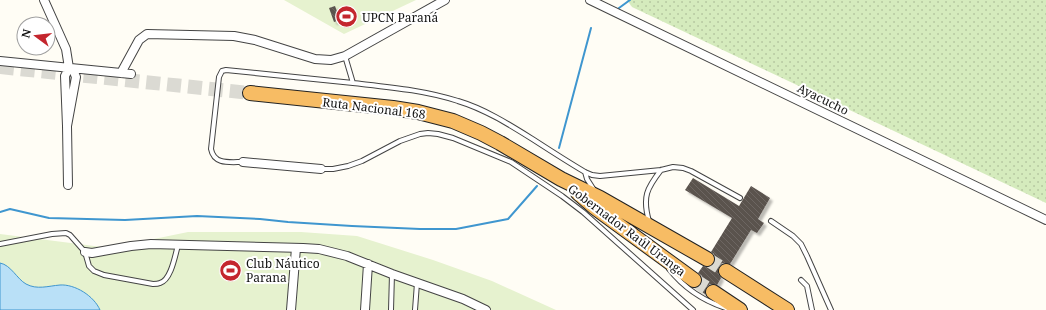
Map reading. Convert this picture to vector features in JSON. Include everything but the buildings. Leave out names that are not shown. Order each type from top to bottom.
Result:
[{"type":"highway","name":"Ruta Nacional 168","points":[[250,93],[393,108],[439,117],[453,121],[481,133],[536,163]]},
{"type":"highway","name":"Gobernador Raúl Uranga","points":[[536,163],[561,179],[600,198],[707,259]]},
{"type":"highway","name":"Gobernador Raúl Uranga","points":[[561,179],[594,207],[694,280]]},
{"type":"highway","points":[[726,271],[787,310]]},
{"type":"highway","points":[[713,292],[740,310]]},
{"type":"street","points":[[44,0],[66,49],[69,68],[74,72],[76,77],[67,126],[68,185]]},
{"type":"street","points":[[121,73],[139,40],[147,34],[234,36],[255,40],[315,59],[330,60],[345,56],[445,0]]},
{"type":"street","name":"Ayacucho","points":[[595,1],[1046,220]]},
{"type":"street","points":[[0,61],[131,74]]},
{"type":"street","points":[[243,162],[321,169]]},
{"type":"street","points":[[85,252],[92,253],[151,244],[319,249],[347,256],[392,274],[463,299],[486,310]]},
{"type":"street","points":[[291,310],[296,248]]},
{"type":"street","points":[[365,310],[368,264]]},
{"type":"lane","points":[[345,56],[353,83]]},
{"type":"lane","points":[[243,162],[218,160],[212,155],[211,149],[219,77],[222,71],[226,70],[400,88],[459,101],[496,117],[592,175],[600,176],[661,170],[673,167],[684,168],[691,170],[740,198]]},
{"type":"lane","points":[[321,169],[333,169],[348,166],[362,161],[400,140],[420,134],[438,134],[453,138],[511,162],[562,196],[583,212],[693,310]]},
{"type":"lane","points":[[650,227],[646,196],[649,188],[661,170]]},
{"type":"lane","points":[[585,172],[587,178],[600,198]]},
{"type":"lane","points":[[772,221],[794,236],[801,244],[831,310]]},
{"type":"lane","points":[[0,244],[52,234],[70,235],[85,252],[89,266],[94,270],[104,275],[153,284],[160,283],[166,279],[170,273],[178,245]]},
{"type":"lane","points":[[656,253],[686,287],[713,304],[731,310]]},
{"type":"lane","points":[[391,310],[392,274]]},
{"type":"lane","points":[[801,280],[807,286],[812,310]]},
{"type":"lane","points":[[415,310],[417,283]]},
{"type":"green space","name":"UPCN Paraná","points":[[284,0],[416,0],[344,34]]},
{"type":"green space","points":[[627,0],[1046,0],[1046,203],[632,7]]},
{"type":"green space","name":"Club Náutico Parana","points":[[188,232],[301,232],[357,236],[433,260],[492,281],[556,310],[0,310],[0,234],[110,248]]},
{"type":"water","points":[[0,263],[11,269],[23,282],[30,286],[47,287],[66,285],[78,289],[89,296],[100,310],[0,310]]},
{"type":"waterway","points":[[619,8],[630,0]]},
{"type":"waterway","points":[[559,148],[591,28]]},
{"type":"waterway","points":[[0,212],[10,209],[49,218],[125,220],[197,216],[352,226],[456,229],[508,219],[537,186]]},
{"type":"tunnel","points":[[0,67],[250,93]]},
{"type":"tunnel","points":[[707,259],[726,271]]},
{"type":"tunnel","points":[[694,280],[713,292]]},
{"type":"place","name":"UPCN Paraná","points":[[347,17]]},
{"type":"place","name":"Club Náutico Parana","points":[[231,270]]}]
